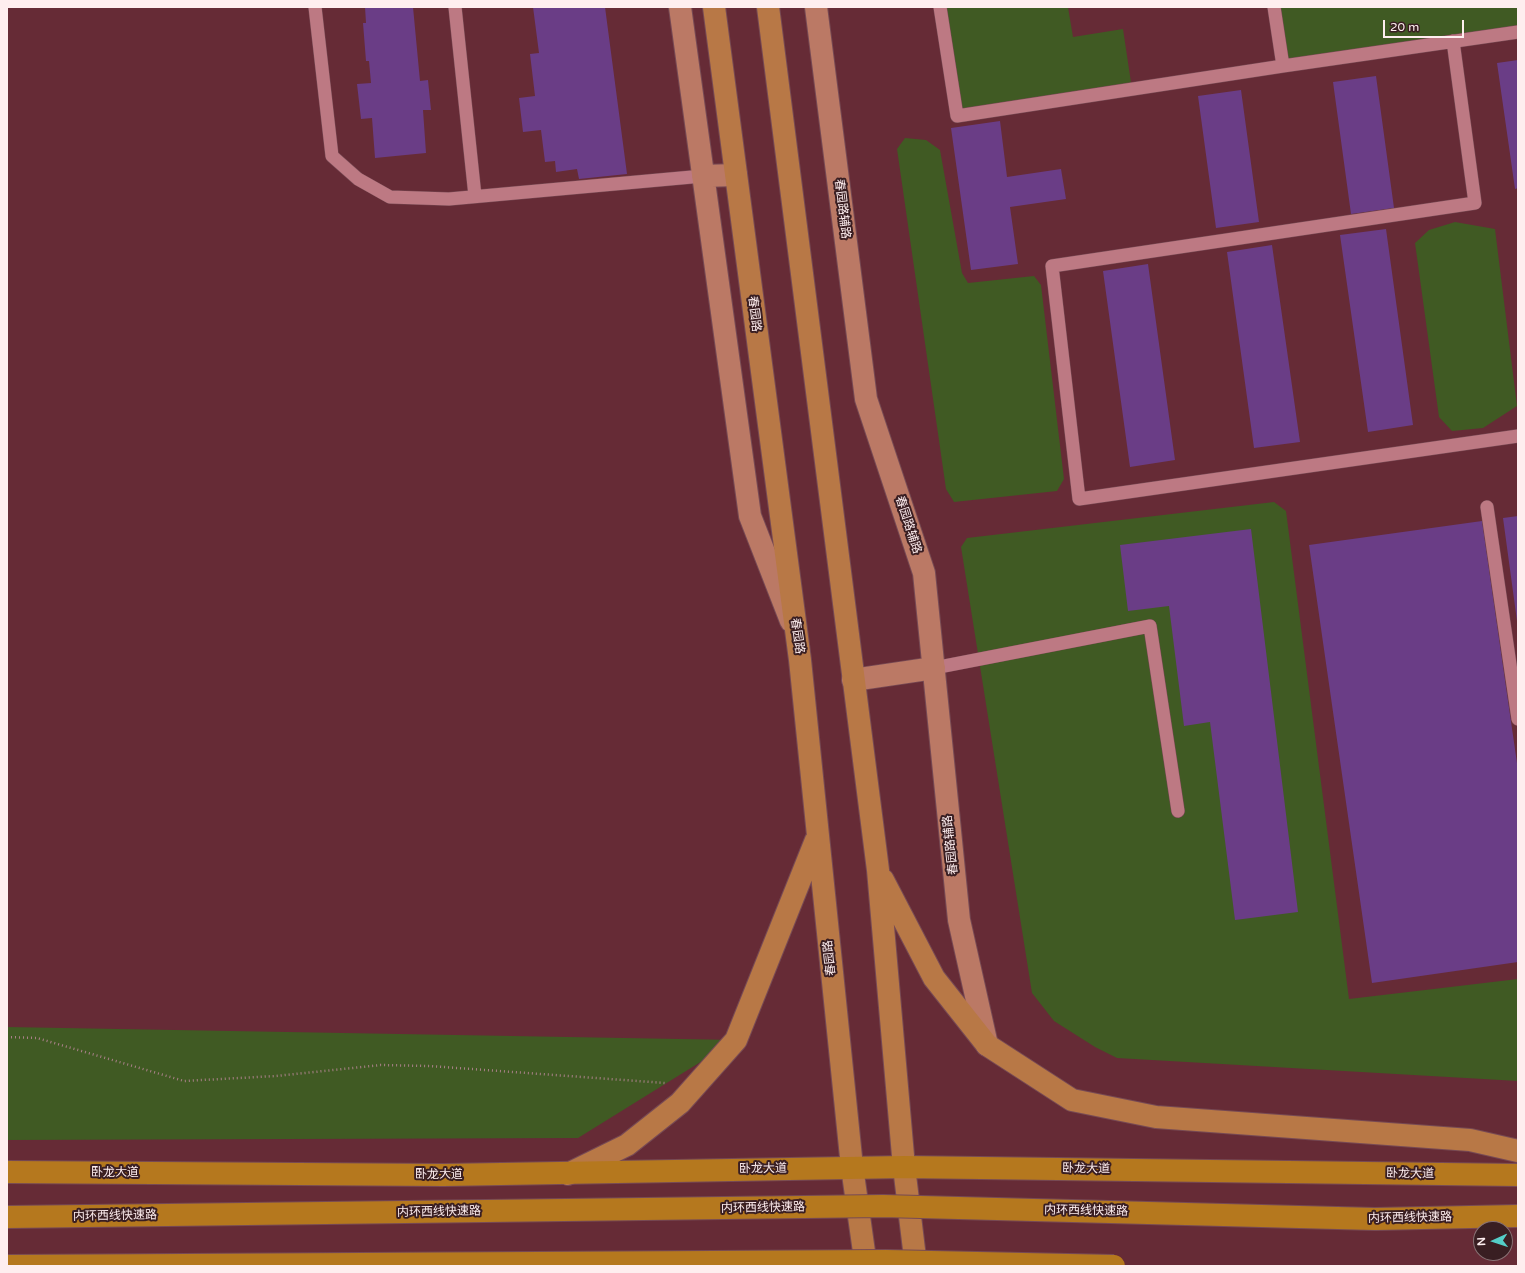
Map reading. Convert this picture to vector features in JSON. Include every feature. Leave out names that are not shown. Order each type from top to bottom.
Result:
[{"type":"highway","name":"卧龙大道","points":[[7,1172],[444,1175],[904,1167],[1518,1175]]},
{"type":"highway","name":"内环西线快速路","points":[[7,1218],[883,1206],[1375,1219],[1518,1216]]},
{"type":"highway","points":[[7,1266],[886,1261],[1114,1266]]},
{"type":"main road","name":"春园路","points":[[714,7],[796,636],[852,1167],[866,1266]]},
{"type":"main road","points":[[768,7],[878,870],[904,1167],[916,1266]]},
{"type":"main road","points":[[568,1174],[627,1146],[680,1103],[736,1040],[817,837]]},
{"type":"main road","points":[[878,870],[934,978],[987,1045],[1072,1100],[1156,1117],[1470,1140],[1518,1151]]},
{"type":"street","points":[[680,7],[750,516],[796,636]]},
{"type":"street","name":"春园路辅路","points":[[816,7],[866,399],[924,573],[959,920],[987,1045]]},
{"type":"street","points":[[704,176],[736,175]]},
{"type":"street","points":[[853,680],[934,668]]},
{"type":"lane","points":[[315,7],[332,156],[358,178],[390,197],[449,199],[704,176]]},
{"type":"lane","points":[[455,7],[475,196]]},
{"type":"lane","points":[[940,7],[956,116],[1518,32]]},
{"type":"lane","points":[[1274,7],[1283,66]]},
{"type":"lane","points":[[1453,41],[1475,203],[1052,266],[1079,499],[1518,436]]},
{"type":"lane","points":[[1488,507],[1518,719]]},
{"type":"lane","points":[[934,668],[1150,626],[1178,811]]},
{"type":"path","points":[[7,1037],[37,1038],[184,1080],[276,1076],[381,1065],[430,1066],[696,1085]]},
{"type":"green space","points":[[940,7],[1068,7],[1073,37],[1123,29],[1132,89],[957,116]]},
{"type":"green space","points":[[1274,7],[1518,7],[1518,32],[1283,66]]},
{"type":"green space","points":[[905,138],[926,140],[940,150],[962,273],[968,283],[1034,276],[1041,285],[1064,479],[1057,491],[954,502],[946,489],[897,149]]},
{"type":"green space","points":[[1455,222],[1495,229],[1517,406],[1483,428],[1452,431],[1439,417],[1415,243],[1429,230]]},
{"type":"green space","points":[[1274,502],[1286,511],[1349,999],[1518,979],[1518,1081],[1117,1058],[1095,1047],[1054,1021],[1032,993],[961,547],[967,538]]},
{"type":"green space","points":[[7,1027],[736,1040],[578,1138],[7,1140]]},
{"type":"building","points":[[365,7],[413,7],[420,81],[428,80],[431,110],[423,110],[426,153],[375,158],[372,118],[361,119],[357,84],[371,83],[369,61],[366,61],[363,23],[366,23]]},
{"type":"building","points":[[533,7],[605,7],[627,174],[579,179],[577,169],[556,172],[555,161],[545,162],[541,130],[523,132],[519,98],[535,96],[530,54],[539,53]]},
{"type":"building","points":[[1518,60],[1518,188],[1515,189],[1497,63]]},
{"type":"building","points":[[1376,76],[1394,208],[1351,214],[1333,82]]},
{"type":"building","points":[[1241,90],[1259,222],[1216,228],[1198,96]]},
{"type":"building","points":[[1000,121],[1007,177],[1061,169],[1066,199],[1010,207],[1018,264],[971,270],[951,128]]},
{"type":"building","points":[[1386,229],[1413,425],[1368,432],[1340,235]]},
{"type":"building","points":[[1272,245],[1300,442],[1254,448],[1227,252]]},
{"type":"building","points":[[1148,264],[1175,460],[1130,467],[1103,271]]},
{"type":"building","points":[[1518,516],[1518,621],[1517,621],[1503,518]]},
{"type":"building","points":[[1482,521],[1518,770],[1518,962],[1372,983],[1309,545]]},
{"type":"building","points":[[1251,529],[1298,912],[1235,920],[1210,722],[1184,726],[1169,606],[1128,611],[1120,545]]}]
